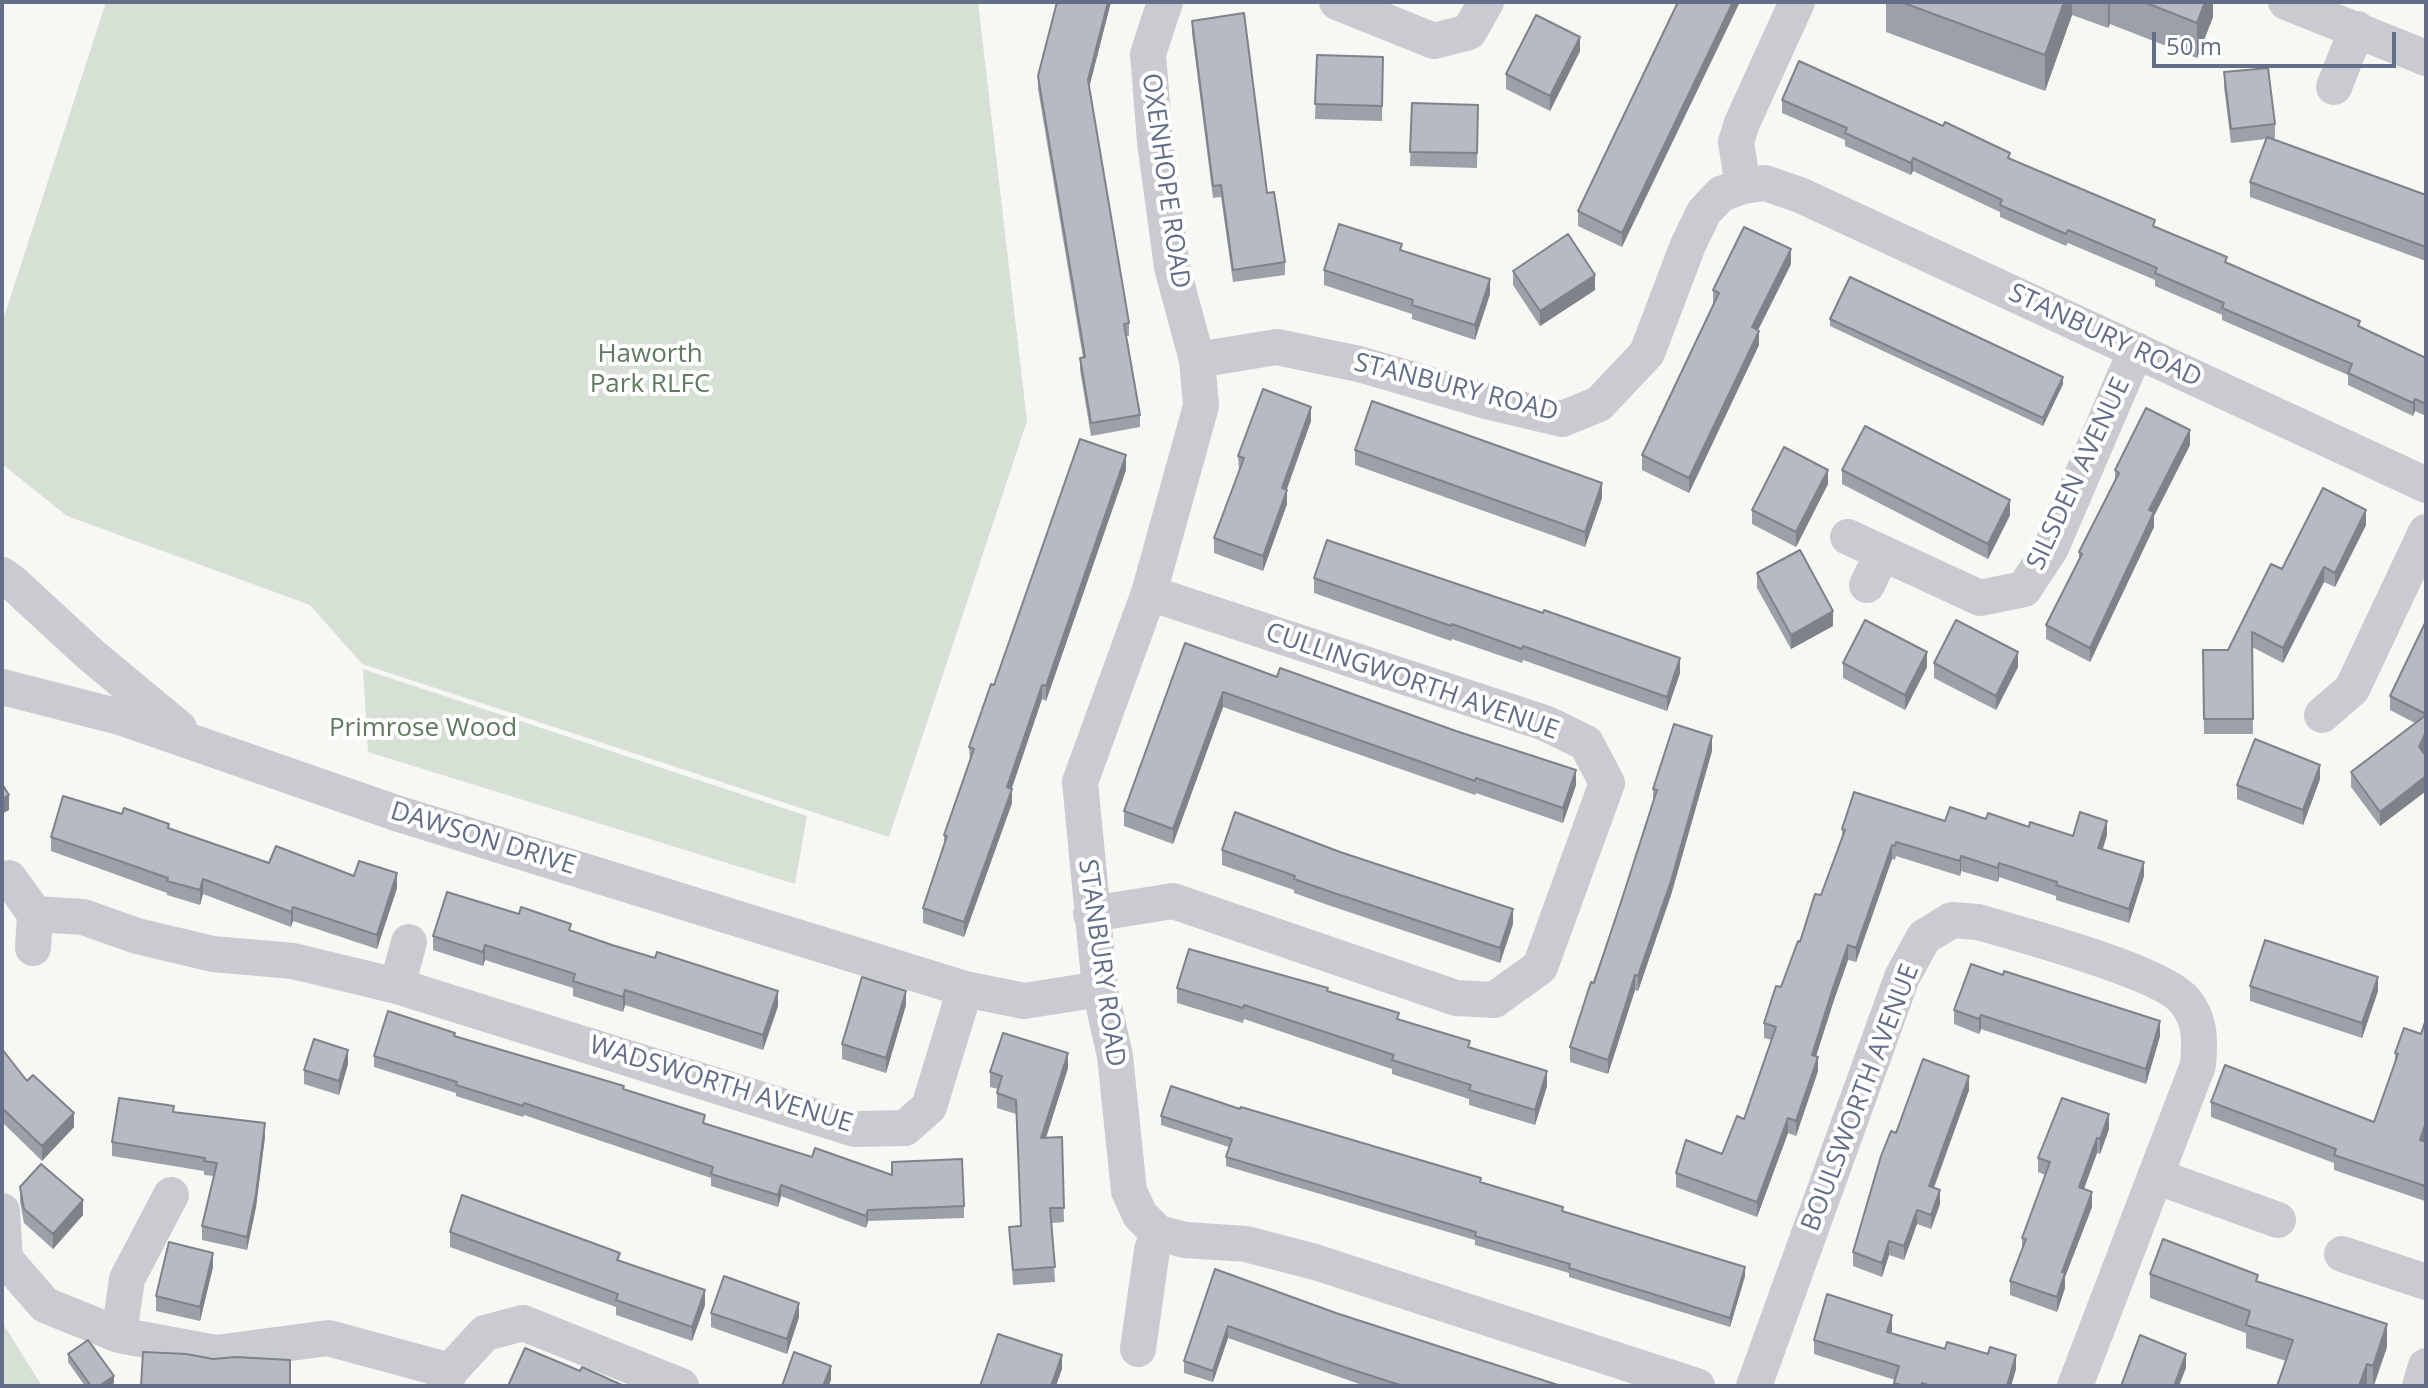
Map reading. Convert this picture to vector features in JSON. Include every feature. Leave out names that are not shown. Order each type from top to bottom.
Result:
[{"type":"street","name":"OXENHOPE ROAD","points":[[1165,2],[1148,54],[1155,142],[1172,267],[1197,360]]},
{"type":"street","points":[[1337,2],[1434,41],[1469,32],[1486,2]]},
{"type":"street","points":[[1743,186],[1736,142],[1797,2]]},
{"type":"street","points":[[2286,2],[2426,58]]},
{"type":"street","points":[[2334,87],[2357,29]]},
{"type":"street","name":"STANBURY ROAD","points":[[1158,1233],[1140,1215],[1129,1191],[1115,1056],[1100,989],[1091,914],[1080,782],[1149,593],[1201,406],[1197,360],[1277,347],[1359,364],[1486,401],[1562,419],[1599,404],[1647,353],[1688,245],[1704,212],[1721,194],[1743,186],[1765,183],[1800,195],[2426,485]]},
{"type":"street","name":"SILSDEN AVENUE","points":[[1848,537],[1874,569],[1980,598],[2024,589],[2051,548],[2136,350]]},
{"type":"street","points":[[2322,715],[2352,689],[2426,532]]},
{"type":"street","points":[[2,575],[91,655],[198,744]]},
{"type":"street","name":"CULLINGWORTH AVENUE","points":[[1091,914],[1173,901],[1456,998],[1494,1000],[1540,967],[1607,783],[1586,743],[1545,723],[1149,593]]},
{"type":"street","name":"DAWSON DRIVE","points":[[2,687],[120,717],[396,813],[965,989]]},
{"type":"street","name":"WADSWORTH AVENUE","points":[[9,878],[34,931],[83,917],[137,936],[213,954],[293,961],[397,986],[855,1129],[905,1128],[929,1107],[965,989]]},
{"type":"street","name":"BOULSWORTH AVENUE","points":[[1754,1386],[1902,977],[1924,937],[1952,920],[1978,922],[2109,962],[2183,997],[2196,1017],[2200,1039],[2198,1065],[2075,1386]]},
{"type":"street","points":[[397,986],[409,942]]},
{"type":"street","points":[[965,989],[1024,1001],[1100,989]]},
{"type":"street","points":[[2155,1176],[2278,1220]]},
{"type":"street","points":[[119,1335],[127,1279],[171,1195]]},
{"type":"street","points":[[2,1211],[5,1259],[45,1305],[119,1335],[216,1353],[328,1338],[447,1378],[485,1333],[523,1323],[681,1386]]},
{"type":"street","points":[[1138,1349],[1152,1250],[1158,1233],[1185,1240],[1246,1244],[1315,1262],[1697,1386]]},
{"type":"street","points":[[2342,1254],[2426,1282]]},
{"type":"street","points":[[2420,1386],[2426,1366]]},
{"type":"green space","name":"Haworth Park RLFC","points":[[106,2],[978,2],[1027,421],[889,837],[362,664],[310,605],[67,516],[2,464],[2,323]]},
{"type":"green space","name":"Primrose Wood","points":[[363,669],[807,816],[795,884],[368,752]]},
{"type":"green space","points":[[2,1322],[42,1386],[2,1386]]},
{"type":"building","points":[[1057,2],[1108,2],[1088,80],[1129,323],[1124,324],[1140,415],[1091,423],[1080,358],[1085,357],[1038,76]]},
{"type":"building","points":[[1678,2],[1733,2],[1622,233],[1578,211]]},
{"type":"building","points":[[1901,2],[2064,2],[2045,55]]},
{"type":"building","points":[[2144,2],[2205,2],[2197,23]]},
{"type":"building","points":[[1244,13],[1267,193],[1274,192],[1285,262],[1233,270],[1221,185],[1213,186],[1192,21]]},
{"type":"building","points":[[1536,15],[1580,37],[1550,96],[1506,74]]},
{"type":"building","points":[[1317,55],[1383,57],[1382,106],[1315,104]]},
{"type":"building","points":[[1799,61],[1943,126],[1945,122],[2010,153],[2008,158],[2155,220],[2153,226],[2227,257],[2225,262],[2360,321],[2358,326],[2426,358],[2426,404],[2415,399],[2413,403],[2348,373],[2352,364],[2222,308],[2224,303],[2155,273],[2157,268],[2000,205],[2002,200],[1913,158],[1911,163],[1845,133],[1847,128],[1782,100]]},
{"type":"building","points":[[2268,68],[2275,124],[2231,129],[2224,72]]},
{"type":"building","points":[[1412,103],[1478,105],[1477,153],[1410,152]]},
{"type":"building","points":[[2267,137],[2426,195],[2426,247],[2250,182]]},
{"type":"building","points":[[1339,224],[1402,244],[1400,250],[1490,279],[1475,325],[1412,305],[1413,300],[1324,270]]},
{"type":"building","points":[[1744,227],[1791,249],[1752,327],[1759,331],[1689,478],[1642,455],[1719,293],[1713,290]]},
{"type":"building","points":[[1568,234],[1595,275],[1540,311],[1513,271]]},
{"type":"building","points":[[1850,277],[2063,377],[2043,418],[1830,319]]},
{"type":"building","points":[[1263,389],[1311,407],[1282,488],[1287,490],[1263,556],[1214,538],[1244,458],[1238,456]]},
{"type":"building","points":[[1372,401],[1602,483],[1585,532],[1355,450]]},
{"type":"building","points":[[2146,408],[2190,430],[2149,510],[2154,512],[2090,648],[2046,625],[2082,554],[2079,552],[2119,473],[2115,470]]},
{"type":"building","points":[[1865,426],[2010,500],[1988,544],[1842,470]]},
{"type":"building","points":[[1080,439],[1126,455],[1046,686],[1042,685],[1007,787],[1012,789],[964,922],[923,908],[974,749],[969,747],[991,684],[994,685]]},
{"type":"building","points":[[1784,447],[1828,470],[1796,532],[1752,510]]},
{"type":"building","points":[[2323,488],[2366,510],[2335,573],[2324,567],[2283,648],[2252,632],[2253,719],[2204,719],[2203,650],[2228,650],[2271,564],[2282,569]]},
{"type":"building","points":[[1327,540],[1543,613],[1544,610],[1680,658],[1667,697],[1314,578]]},
{"type":"building","points":[[1800,550],[1833,611],[1791,635],[1757,573]]},
{"type":"building","points":[[1865,620],[1927,652],[1905,695],[1843,663]]},
{"type":"building","points":[[1956,620],[2018,652],[1996,696],[1934,663]]},
{"type":"building","points":[[2426,621],[2426,714],[2390,696]]},
{"type":"building","points":[[1185,643],[1277,677],[1280,668],[1576,770],[1563,808],[1476,778],[1475,781],[1223,692],[1173,829],[1124,811]]},
{"type":"building","points":[[2426,715],[2426,732],[2419,747],[2426,756],[2426,776],[2380,812],[2351,772]]},
{"type":"building","points":[[1674,724],[1712,736],[1671,881],[1638,976],[1635,975],[1608,1060],[1570,1047],[1622,899],[1657,790],[1653,789]]},
{"type":"building","points":[[2255,739],[2320,765],[2303,810],[2237,785]]},
{"type":"building","points":[[2,784],[9,795],[2,799]]},
{"type":"building","points":[[1854,792],[1945,821],[1950,807],[1986,819],[1988,813],[2029,827],[2030,822],[2073,836],[2080,812],[2107,821],[2098,848],[2144,862],[2129,909],[1999,863],[1998,868],[1961,856],[1960,861],[1896,842],[1895,846],[1892,845],[1856,948],[1848,945],[1833,988],[1812,1055],[1818,1057],[1796,1121],[1788,1118],[1757,1202],[1676,1173],[1686,1140],[1722,1154],[1737,1116],[1744,1119],[1776,1027],[1764,1023],[1776,986],[1781,987],[1815,894],[1821,895],[1845,830],[1842,829]]},
{"type":"building","points":[[63,796],[122,814],[124,808],[169,824],[168,828],[269,863],[276,846],[354,876],[359,861],[397,873],[377,935],[293,907],[291,912],[203,879],[200,890],[167,881],[168,878],[51,837]]},
{"type":"building","points":[[1235,812],[1340,852],[1513,909],[1500,948],[1328,891],[1222,850]]},
{"type":"building","points":[[447,892],[519,914],[521,907],[571,924],[569,930],[612,945],[655,958],[657,952],[778,991],[763,1035],[625,990],[623,997],[573,981],[575,974],[485,945],[483,952],[433,936]]},
{"type":"building","points":[[2265,940],[2378,977],[2362,1023],[2250,986]]},
{"type":"building","points":[[1189,949],[1328,988],[1327,991],[1399,1013],[1397,1019],[1470,1041],[1468,1047],[1547,1071],[1535,1110],[1469,1090],[1471,1085],[1392,1060],[1394,1055],[1244,1005],[1243,1008],[1177,988]]},
{"type":"building","points":[[1971,964],[2003,975],[2004,971],[2160,1021],[2146,1069],[1981,1015],[1979,1019],[1954,1010]]},
{"type":"building","points":[[862,977],[906,991],[886,1058],[842,1044]]},
{"type":"building","points":[[388,1011],[455,1033],[454,1036],[624,1086],[623,1089],[705,1115],[703,1123],[812,1157],[815,1148],[892,1175],[892,1162],[962,1159],[964,1206],[868,1210],[866,1216],[781,1185],[778,1195],[711,1174],[713,1167],[374,1056]]},
{"type":"building","points":[[2426,1019],[2426,1122],[2420,1140],[2426,1142],[2425,1186],[2334,1155],[2336,1149],[2211,1102],[2225,1065],[2374,1122],[2404,1028],[2421,1034]]},
{"type":"building","points":[[1003,1033],[1068,1053],[1041,1138],[1062,1137],[1064,1208],[1050,1208],[1055,1267],[1013,1270],[1009,1227],[1021,1226],[1016,1100],[997,1093],[1002,1076],[990,1072]]},
{"type":"building","points":[[314,1039],[348,1050],[339,1081],[304,1070]]},
{"type":"building","points":[[2,1049],[27,1081],[33,1075],[74,1113],[42,1146],[2,1108]]},
{"type":"building","points":[[1923,1059],[1969,1076],[1929,1186],[1940,1190],[1931,1215],[1917,1210],[1904,1246],[1889,1241],[1882,1263],[1853,1252],[1881,1156],[1891,1131],[1896,1133]]},
{"type":"building","points":[[1171,1086],[1240,1109],[1481,1178],[1480,1182],[1563,1207],[1562,1211],[1745,1267],[1730,1318],[1569,1268],[1570,1264],[1475,1236],[1476,1232],[1226,1157],[1232,1139],[1161,1116]]},
{"type":"building","points":[[119,1098],[174,1106],[173,1112],[265,1123],[247,1237],[202,1226],[217,1163],[204,1161],[205,1158],[112,1142]]},
{"type":"building","points":[[2062,1098],[2109,1114],[2079,1187],[2092,1192],[2062,1272],[2065,1273],[2057,1297],[2010,1281],[2050,1162],[2038,1158]]},
{"type":"building","points":[[41,1164],[83,1200],[53,1234],[24,1209],[20,1187]]},
{"type":"building","points":[[462,1195],[620,1253],[617,1260],[705,1290],[692,1327],[616,1300],[618,1294],[450,1232]]},
{"type":"building","points":[[2163,1239],[2258,1275],[2256,1281],[2387,1324],[2373,1366],[2367,1364],[2359,1386],[2277,1386],[2293,1340],[2246,1325],[2250,1311],[2150,1274]]},
{"type":"building","points":[[169,1242],[213,1253],[200,1307],[156,1296]]},
{"type":"building","points":[[1215,1269],[1336,1313],[1561,1386],[1403,1386],[1228,1326],[1213,1371],[1184,1361]]},
{"type":"building","points":[[724,1276],[799,1303],[787,1339],[711,1313]]},
{"type":"building","points":[[1827,1294],[1892,1315],[1887,1332],[1945,1349],[1947,1342],[1988,1354],[1990,1347],[2016,1355],[2007,1386],[1931,1386],[1922,1383],[1922,1386],[1904,1386],[1894,1383],[1899,1366],[1814,1340]]},
{"type":"building","points":[[998,1334],[1062,1355],[1051,1386],[980,1386]]},
{"type":"building","points":[[2140,1335],[2186,1354],[2174,1386],[2121,1386]]},
{"type":"building","points":[[88,1340],[114,1376],[99,1386],[91,1386],[68,1354]]},
{"type":"building","points":[[525,1348],[580,1371],[582,1367],[624,1386],[508,1386]]},
{"type":"building","points":[[143,1352],[213,1359],[290,1360],[290,1385],[141,1386]]},
{"type":"building","points":[[794,1352],[831,1366],[823,1386],[782,1386]]}]
